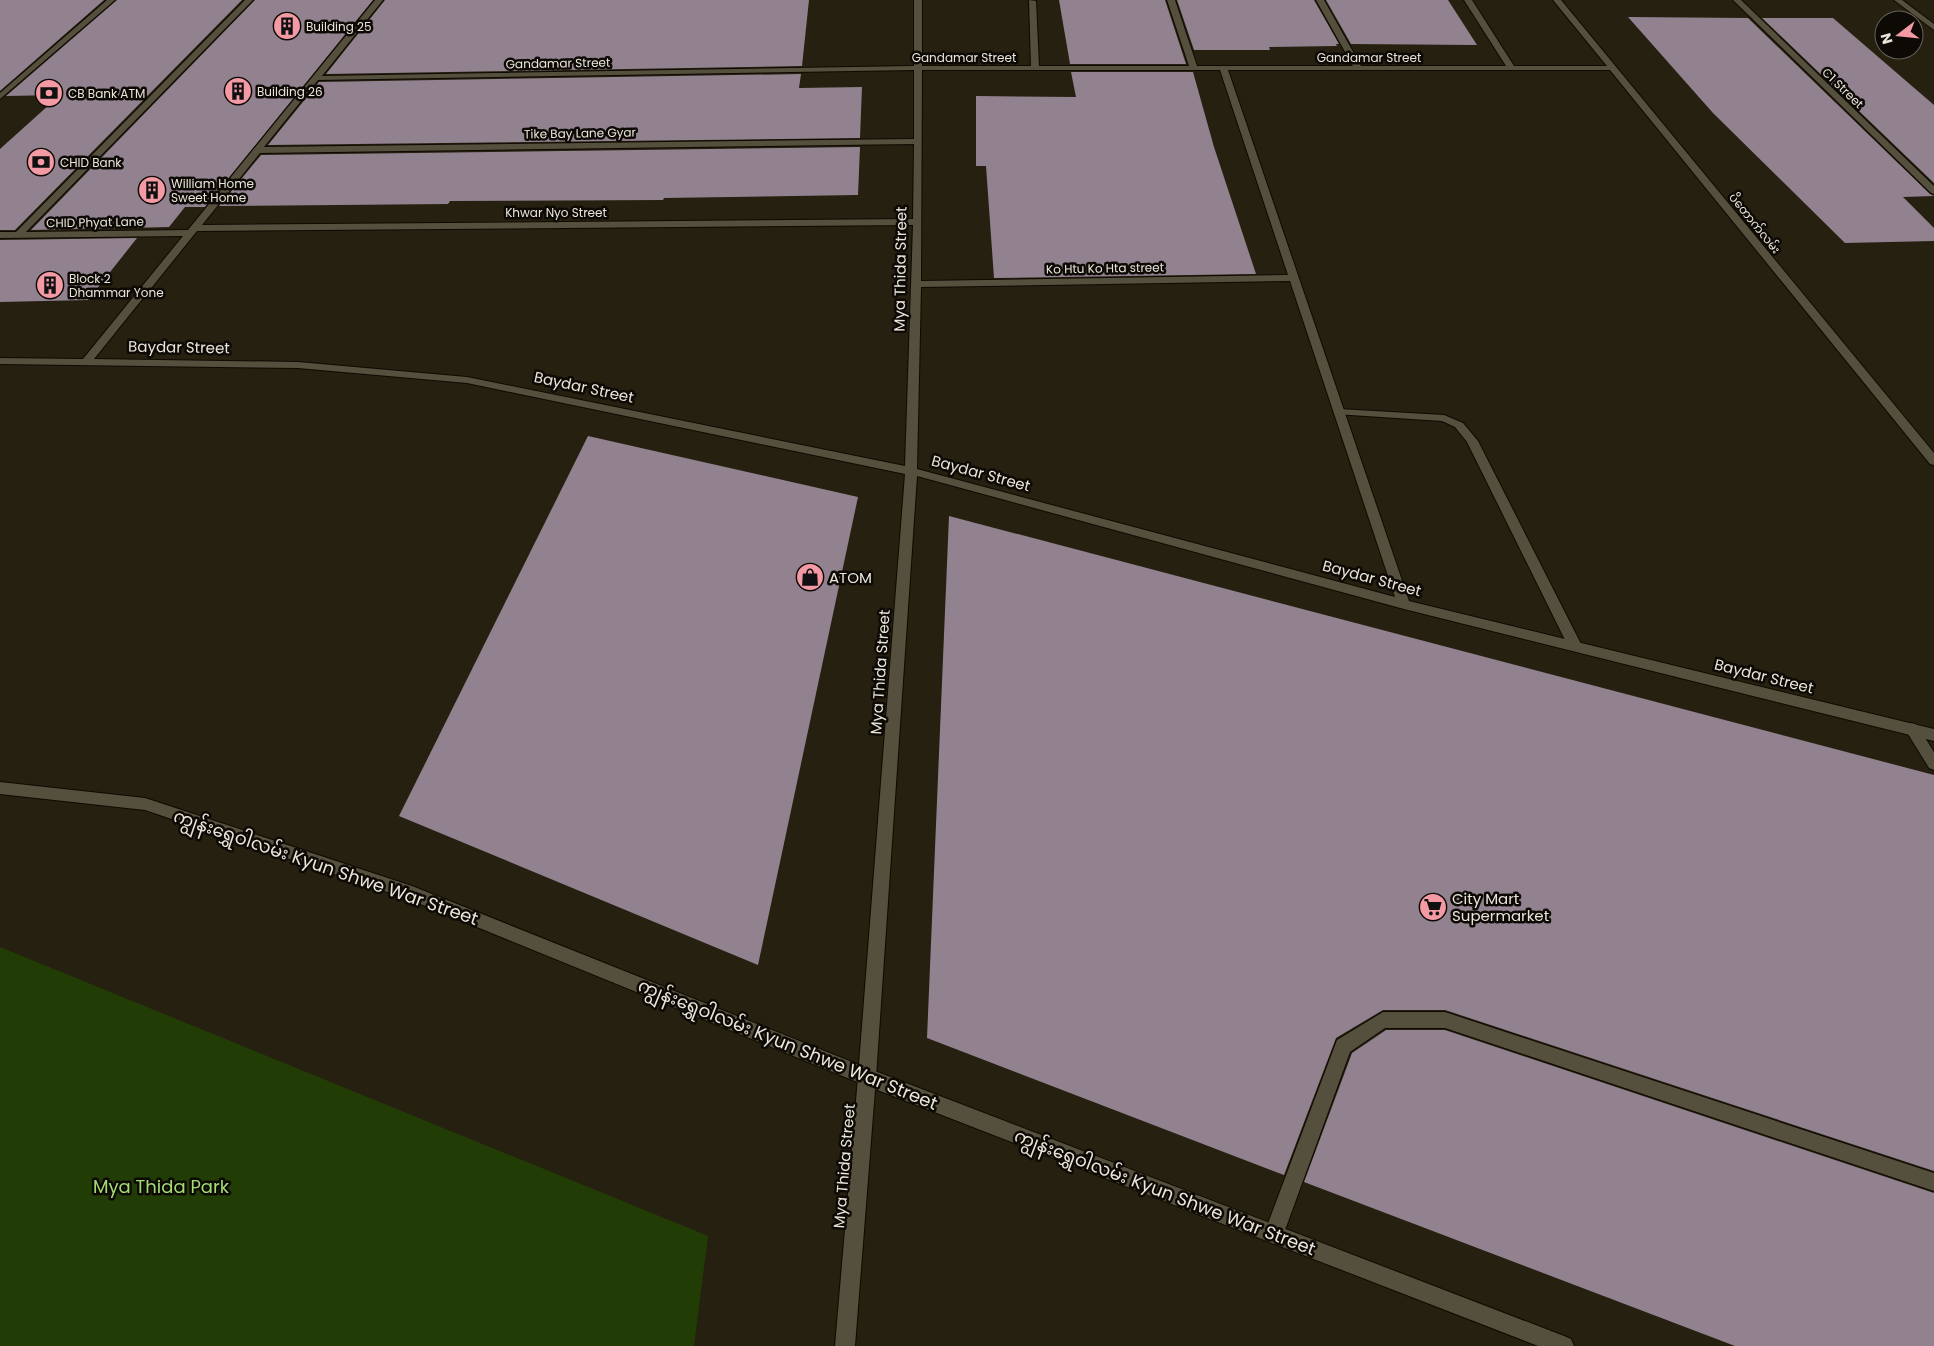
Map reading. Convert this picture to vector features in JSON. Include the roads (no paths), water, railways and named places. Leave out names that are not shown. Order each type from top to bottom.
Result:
[{"type":"street","points":[[0,97],[111,0]]},
{"type":"street","points":[[21,232],[249,0]]},
{"type":"street","points":[[86,362],[379,0]]},
{"type":"street","name":"Mya Thida Street","points":[[845,1346],[912,471],[918,222],[918,0]]},
{"type":"street","points":[[1171,0],[1194,68]]},
{"type":"street","points":[[1320,0],[1358,68]]},
{"type":"street","points":[[1468,0],[1512,68]]},
{"type":"street","name":"ပိတောက်လမ်း","points":[[1557,0],[1934,461]]},
{"type":"street","name":"C1 Street","points":[[1737,0],[1934,192]]},
{"type":"street","points":[[1898,0],[1934,28]]},
{"type":"street","points":[[1032,1],[1035,68]]},
{"type":"street","name":"Gandamar Street","points":[[315,78],[917,68],[1613,68]]},
{"type":"street","points":[[1223,68],[1404,604]]},
{"type":"street","name":"Tike Bay Lane Gyar","points":[[257,150],[917,141]]},
{"type":"street","name":"Khwar Nyo Street","points":[[192,230],[918,222]]},
{"type":"street","name":"CHID Phyat Lane","points":[[0,235],[21,232],[192,230]]},
{"type":"street","name":"Ko Htu Ko Hta street","points":[[917,284],[1294,278]]},
{"type":"street","name":"Baydar Street","points":[[0,362],[298,364],[467,380],[912,471],[1404,604],[1934,735]]},
{"type":"street","points":[[1338,412],[1444,418],[1460,425],[1472,440],[1575,646]]},
{"type":"street","points":[[1912,729],[1934,764]]},
{"type":"street","name":"ကျွန်းရွှေဝါလမ်း Kyun Shwe War Street","points":[[0,788],[145,804],[412,893],[867,1077],[1564,1346]]},
{"type":"street","points":[[1274,1234],[1343,1046],[1383,1020],[1445,1020],[1934,1182]]},
{"type":"place","name":"Building 25","points":[[287,26]]},
{"type":"place","name":"Building 26","points":[[238,91]]},
{"type":"place","name":"CB Bank ATM","points":[[49,93]]},
{"type":"place","name":"CHID Bank","points":[[41,162]]},
{"type":"place","name":"William Home Sweet Home","points":[[152,190]]},
{"type":"place","name":"Block 2 Dhammar Yone","points":[[50,285]]},
{"type":"place","name":"ATOM","points":[[810,577]]},
{"type":"place","name":"City Mart Supermarket","points":[[1433,907]]},
{"type":"park label","name":"Mya Thida Park","points":[[161,1186]]}]
